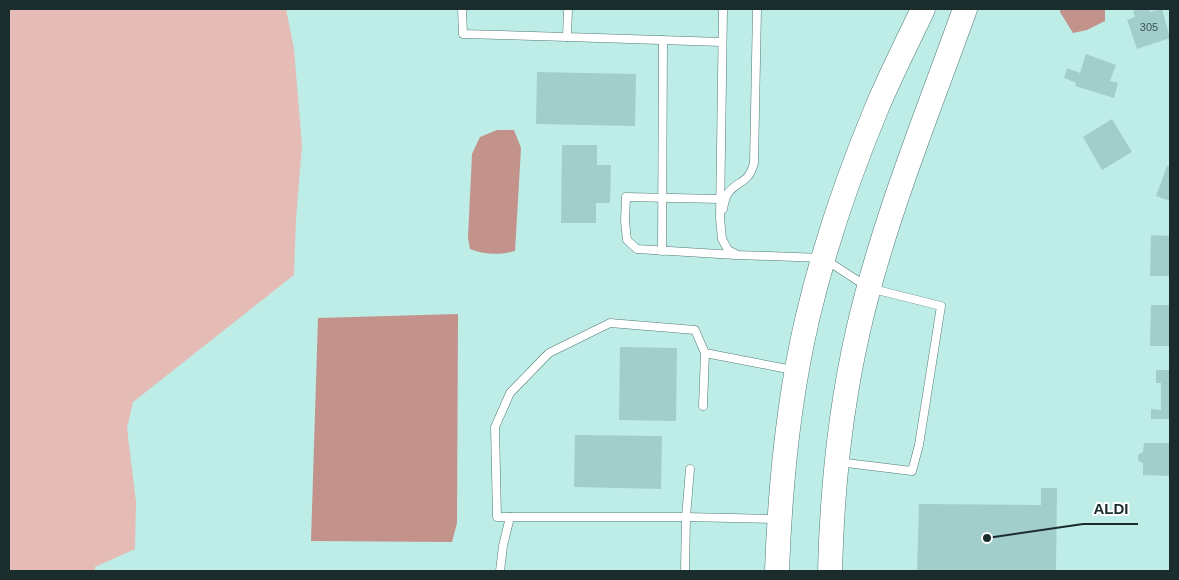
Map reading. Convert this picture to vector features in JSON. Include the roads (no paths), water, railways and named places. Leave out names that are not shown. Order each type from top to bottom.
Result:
[{"type":"main road","points":[[777,571],[779,519],[786,446],[797,370],[807,319],[823,258],[878,104],[923,9]]},
{"type":"main road","points":[[830,571],[831,533],[844,401],[858,331],[909,162],[965,9]]},
{"type":"lane","points":[[462,9],[463,34],[722,42]]},
{"type":"lane","points":[[567,37],[568,9]]},
{"type":"lane","points":[[723,9],[720,218],[722,239],[728,250],[738,255]]},
{"type":"lane","points":[[720,218],[728,193],[746,179],[751,173],[754,163],[757,9]]},
{"type":"lane","points":[[662,251],[664,40]]},
{"type":"lane","points":[[720,198],[626,198],[625,221],[627,240],[637,249],[823,258],[870,288],[941,306],[919,445],[912,471],[837,461]]},
{"type":"lane","points":[[703,406],[705,353],[695,330],[610,323],[549,352],[510,394],[495,427],[497,517],[779,519]]},
{"type":"lane","points":[[705,353],[797,370]]},
{"type":"lane","points":[[685,571],[686,517],[690,469]]},
{"type":"lane","points":[[500,571],[503,546],[510,517]]},
{"type":"place","name":"ALDI","points":[[987,538]]}]
